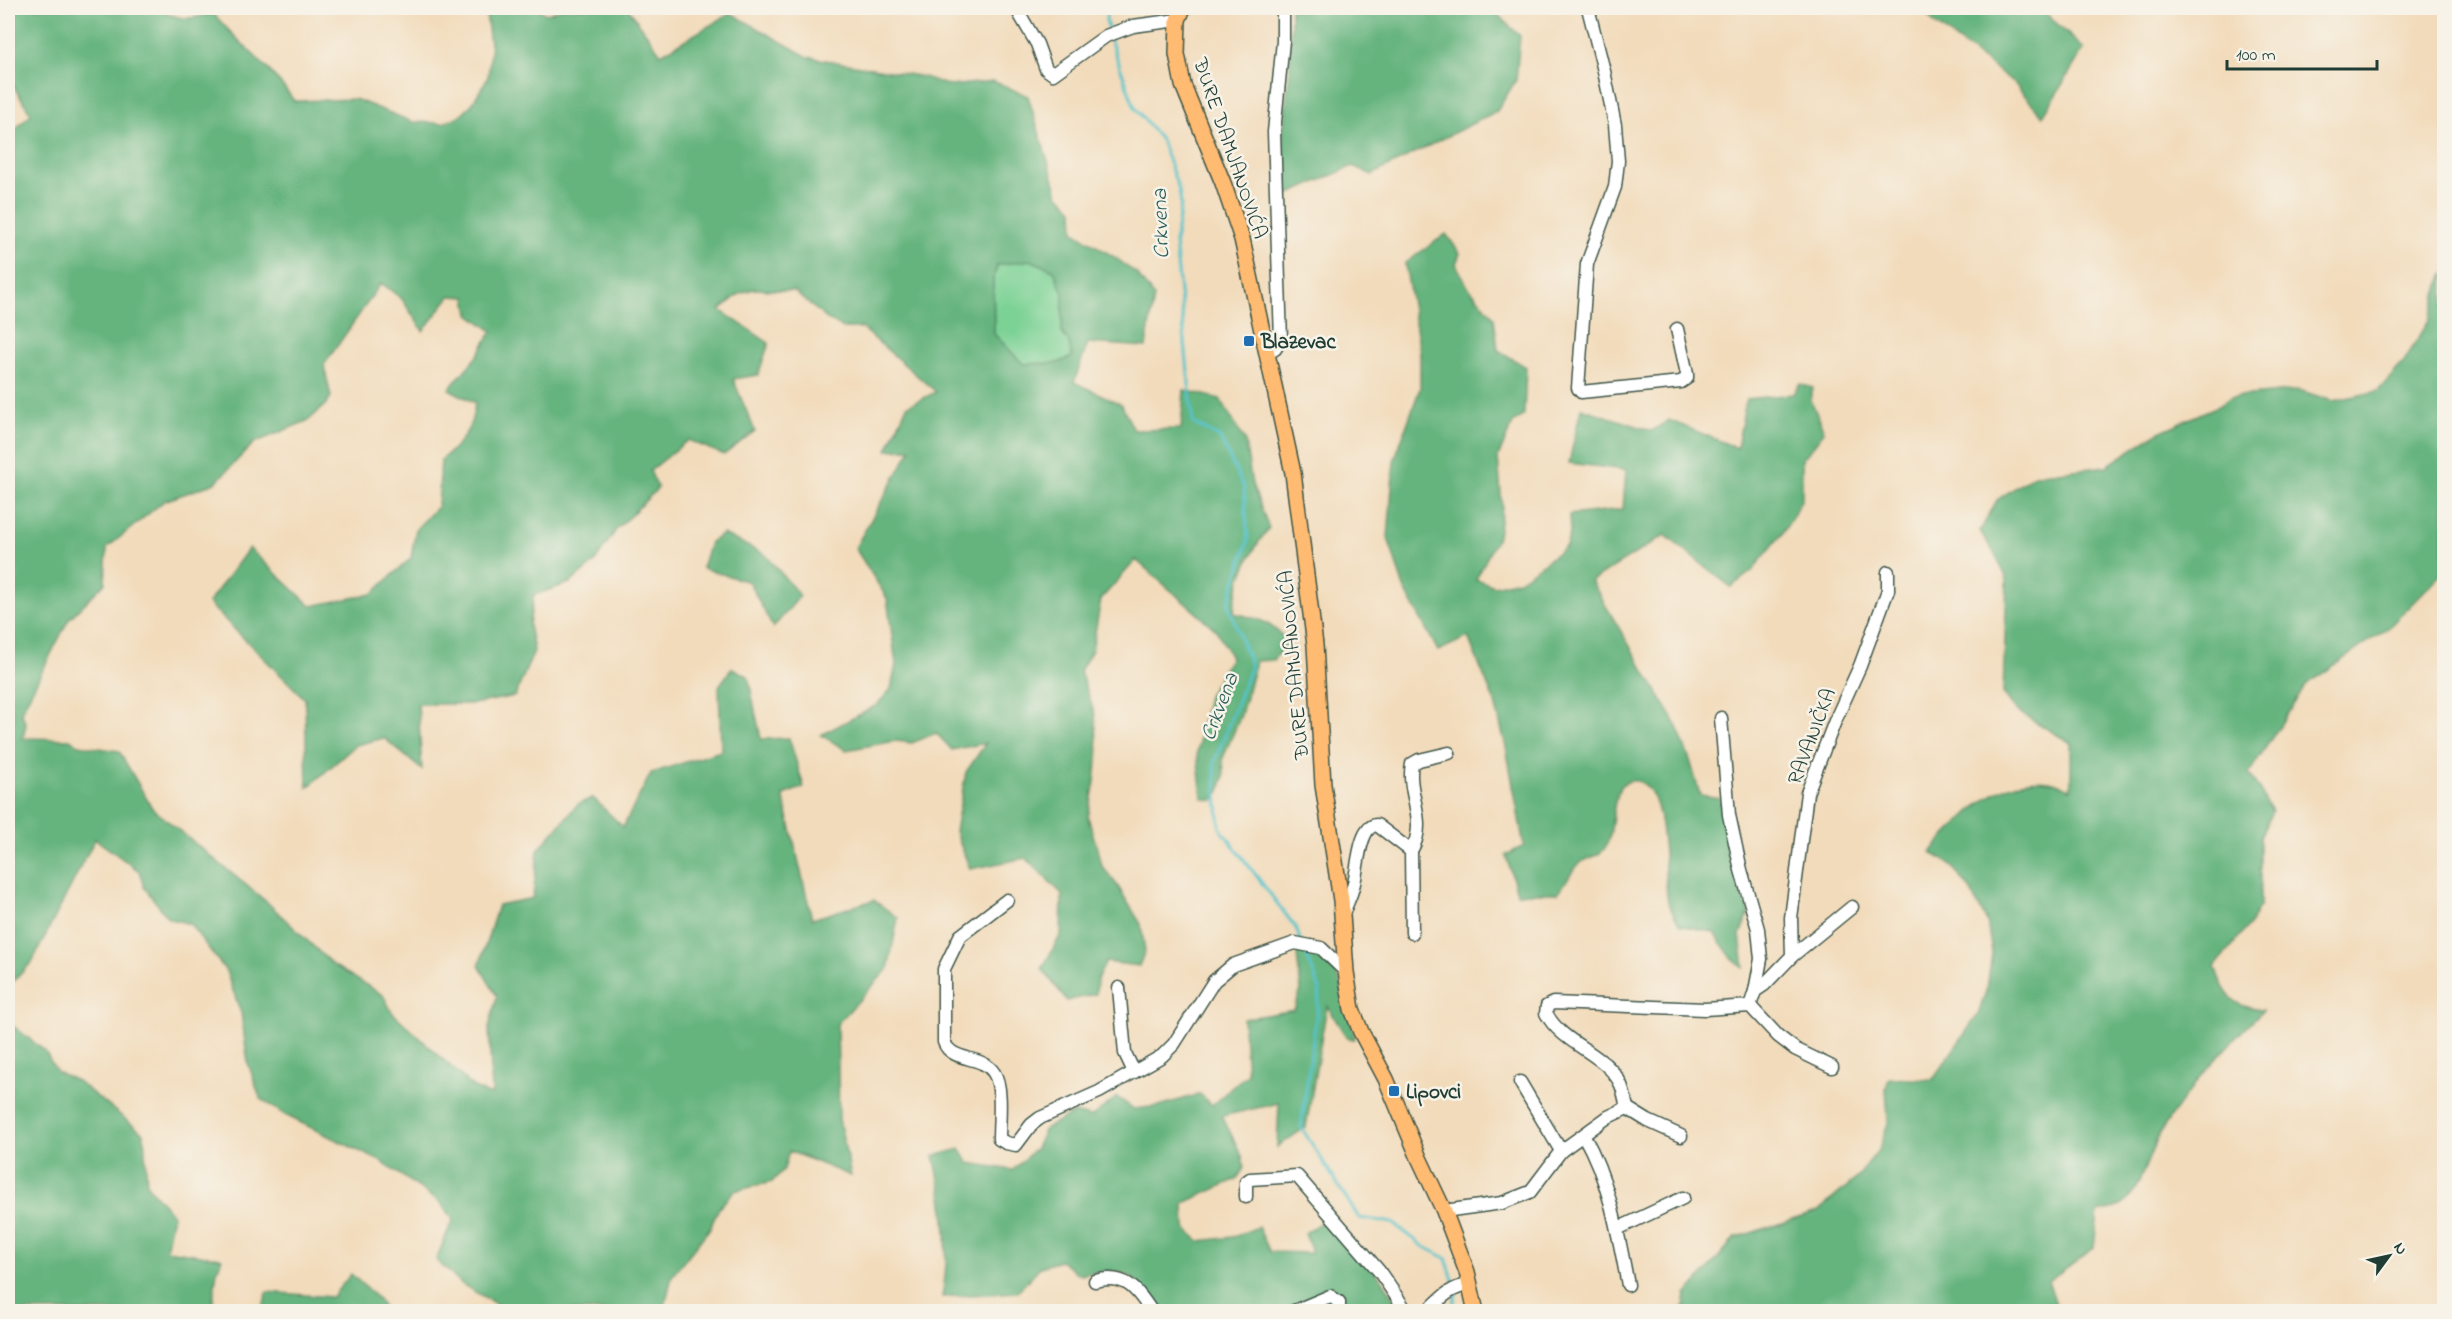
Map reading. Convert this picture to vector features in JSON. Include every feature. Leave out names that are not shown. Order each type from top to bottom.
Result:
[{"type":"main road","name":"ĐURE DAMJANOVIĆA","points":[[1181,14],[1177,54],[1183,85],[1223,183],[1242,239],[1288,445],[1316,645],[1323,785],[1342,914],[1346,972],[1352,1009],[1360,1032],[1386,1079],[1419,1158],[1444,1210],[1460,1287],[1476,1311]]},
{"type":"street","points":[[1016,8],[1050,74],[1057,73],[1110,34],[1181,14]]},
{"type":"street","points":[[1267,354],[1275,349],[1281,340],[1274,132],[1283,41],[1283,8]]},
{"type":"street","points":[[1588,8],[1615,124],[1618,161],[1615,187],[1587,264],[1578,388],[1581,392],[1681,382],[1687,378],[1687,374],[1677,329]]},
{"type":"street","name":"RAVANIČKA","points":[[1792,956],[1791,918],[1807,793],[1835,721],[1860,666],[1888,590],[1888,572]]},
{"type":"street","points":[[1721,718],[1730,815],[1741,870],[1758,929],[1761,959],[1750,1006]]},
{"type":"street","points":[[1412,933],[1411,851],[1417,841],[1419,826],[1412,764],[1419,760],[1449,753]]},
{"type":"street","points":[[1342,914],[1353,887],[1362,843],[1370,826],[1380,827],[1411,851]]},
{"type":"street","points":[[1007,900],[960,936],[944,969],[944,1042],[952,1053],[988,1066],[994,1073],[999,1105],[999,1138],[1016,1145],[1031,1125],[1040,1118],[1073,1105],[1162,1056],[1174,1044],[1214,981],[1233,965],[1301,944],[1321,948],[1346,972]]},
{"type":"street","points":[[1755,991],[1764,985],[1792,956],[1852,907]]},
{"type":"street","points":[[1119,988],[1125,1053],[1134,1072]]},
{"type":"street","points":[[1681,1136],[1648,1121],[1627,1108],[1621,1083],[1597,1059],[1563,1035],[1545,1013],[1547,1006],[1553,1004],[1705,1009],[1750,1006],[1787,1042],[1832,1067]]},
{"type":"street","points":[[1520,1082],[1561,1151]]},
{"type":"street","points":[[1444,1210],[1502,1203],[1530,1192],[1561,1151],[1608,1118],[1627,1108]]},
{"type":"street","points":[[1584,1136],[1600,1166],[1617,1229],[1628,1285]]},
{"type":"street","points":[[1246,1197],[1246,1182],[1250,1179],[1297,1176],[1379,1270],[1407,1311]]},
{"type":"street","points":[[1617,1229],[1683,1198]]},
{"type":"street","points":[[1095,1281],[1110,1277],[1124,1282],[1137,1289],[1152,1311]]},
{"type":"street","points":[[1427,1311],[1460,1287]]},
{"type":"street","points":[[1292,1311],[1330,1296],[1339,1302],[1339,1311]]},
{"type":"green space","points":[[8,8],[158,8],[185,18],[213,13],[275,77],[294,101],[355,99],[413,122],[443,123],[458,117],[472,104],[488,77],[491,50],[485,8],[536,8],[547,14],[563,8],[628,8],[661,54],[731,13],[808,57],[924,77],[950,86],[993,81],[1028,96],[1058,194],[1073,209],[1074,232],[1137,274],[1154,297],[1146,347],[1088,343],[1074,382],[1121,404],[1134,430],[1181,429],[1184,390],[1220,399],[1245,441],[1252,484],[1269,528],[1256,546],[1245,568],[1237,590],[1234,613],[1264,622],[1288,642],[1273,660],[1256,661],[1241,715],[1223,758],[1224,776],[1220,791],[1213,801],[1202,798],[1197,752],[1208,696],[1231,657],[1216,630],[1136,560],[1101,599],[1092,650],[1080,671],[1095,715],[1098,752],[1088,817],[1102,866],[1117,885],[1141,924],[1145,951],[1139,966],[1106,962],[1097,980],[1096,994],[1067,1001],[1042,969],[1061,934],[1062,894],[1026,858],[970,869],[955,831],[966,772],[986,743],[952,750],[936,733],[912,743],[896,741],[846,750],[821,735],[877,705],[891,689],[896,665],[887,598],[855,548],[911,449],[887,450],[907,406],[936,392],[862,328],[843,328],[828,320],[794,291],[753,289],[738,295],[720,310],[769,343],[758,375],[733,379],[755,431],[724,455],[688,440],[650,471],[658,488],[616,530],[594,563],[570,583],[534,595],[529,625],[534,651],[515,696],[474,704],[418,704],[422,770],[384,738],[356,745],[307,788],[305,699],[208,603],[249,548],[311,606],[372,594],[411,558],[416,529],[438,506],[441,460],[465,435],[474,413],[475,403],[449,389],[477,356],[492,331],[469,314],[466,297],[450,296],[423,331],[402,299],[381,283],[324,365],[331,397],[325,405],[309,420],[254,443],[215,483],[164,501],[107,548],[105,583],[69,619],[21,712],[26,724],[23,738],[70,739],[79,745],[119,751],[152,808],[268,903],[333,965],[383,995],[392,1012],[474,1088],[492,1095],[489,1027],[497,996],[479,966],[498,905],[533,898],[538,850],[578,804],[593,798],[623,827],[651,773],[721,751],[719,686],[732,668],[748,676],[761,739],[789,738],[804,787],[783,795],[812,919],[874,900],[898,918],[888,969],[837,1024],[839,1119],[851,1176],[789,1151],[784,1169],[772,1182],[734,1191],[719,1208],[710,1228],[672,1276],[666,1301],[660,1311],[508,1311],[463,1285],[436,1260],[453,1219],[441,1203],[380,1161],[285,1115],[260,1098],[248,1063],[241,1013],[226,971],[190,924],[168,918],[144,887],[139,871],[95,839],[32,962],[8,987],[8,136],[31,114],[8,77]],"holes":[[[1030,260],[1054,270],[1063,293],[1062,333],[1069,342],[1072,357],[1058,363],[1023,364],[994,334],[993,280],[997,265]]]},
{"type":"green space","points":[[1291,8],[1491,8],[1520,36],[1516,80],[1497,111],[1372,175],[1353,166],[1285,196],[1283,130],[1290,69]]},
{"type":"green space","points":[[1921,8],[2040,8],[2084,49],[2043,116],[2013,82],[1935,24]]},
{"type":"green space","points":[[1446,234],[1460,253],[1456,264],[1468,287],[1494,317],[1498,350],[1526,367],[1524,415],[1513,423],[1498,457],[1502,507],[1498,536],[1476,579],[1494,586],[1519,580],[1566,546],[1570,533],[1569,515],[1623,509],[1626,470],[1569,463],[1581,408],[1652,431],[1669,420],[1737,448],[1746,399],[1793,394],[1800,384],[1813,388],[1811,400],[1824,432],[1802,460],[1802,498],[1782,534],[1752,571],[1731,587],[1665,535],[1591,581],[1675,722],[1690,760],[1700,795],[1720,798],[1737,879],[1749,913],[1740,935],[1744,968],[1732,958],[1713,932],[1680,925],[1668,901],[1659,815],[1647,787],[1637,781],[1624,784],[1617,794],[1610,835],[1602,852],[1580,863],[1558,893],[1517,893],[1506,855],[1524,846],[1506,747],[1495,703],[1468,637],[1438,651],[1404,588],[1388,538],[1394,461],[1420,388],[1420,352],[1405,263]]},
{"type":"green space","points":[[1030,260],[1054,270],[1063,293],[1062,333],[1069,342],[1072,357],[1058,363],[1023,364],[994,334],[993,280],[998,265]]},
{"type":"green space","points":[[2444,272],[2444,571],[2388,628],[2306,685],[2249,773],[2272,811],[2260,838],[2260,906],[2251,922],[2215,967],[2222,985],[2231,998],[2244,1006],[2263,1010],[2209,1067],[2173,1113],[2157,1139],[2138,1184],[2127,1201],[2118,1207],[2098,1212],[2094,1248],[2048,1281],[2058,1311],[1683,1311],[1686,1295],[1735,1238],[1817,1212],[1857,1178],[1879,1149],[1888,1123],[1886,1088],[1889,1078],[1932,1080],[1978,1015],[1987,988],[1992,953],[1987,922],[1969,888],[1950,864],[1931,852],[1982,802],[2013,784],[2031,781],[2052,782],[2071,789],[2071,743],[2017,711],[2003,693],[2007,579],[1980,531],[1997,500],[2034,475],[2107,466],[2157,433],[2218,406],[2231,397],[2299,390],[2333,401],[2378,391],[2403,363],[2429,321]]},
{"type":"green space","points":[[723,534],[766,555],[800,596],[773,628],[749,582],[702,568],[710,542]]},
{"type":"green space","points":[[1296,946],[1324,953],[1341,984],[1355,1039],[1347,1038],[1327,1006],[1306,1127],[1277,1147],[1279,1103],[1222,1116],[1242,1156],[1244,1168],[1237,1179],[1184,1203],[1185,1228],[1199,1241],[1233,1237],[1258,1227],[1270,1252],[1312,1253],[1305,1233],[1327,1218],[1384,1282],[1402,1311],[1157,1311],[1142,1288],[1127,1275],[1108,1271],[1080,1275],[1060,1261],[1040,1267],[1017,1292],[942,1297],[945,1279],[946,1226],[934,1156],[960,1149],[969,1163],[1013,1170],[1036,1148],[1045,1128],[1074,1113],[1091,1117],[1117,1097],[1134,1109],[1159,1106],[1200,1094],[1212,1105],[1247,1074],[1243,1019],[1294,1010],[1301,990]]},
{"type":"green space","points":[[8,1022],[45,1051],[57,1072],[77,1081],[144,1134],[147,1185],[173,1215],[166,1250],[222,1258],[217,1271],[212,1308],[202,1312],[8,1311]]},
{"type":"green space","points":[[351,1274],[378,1299],[386,1311],[262,1311],[267,1292],[332,1297]]},
{"type":"waterway","name":"Crkvena","points":[[1107,8],[1106,20],[1109,32]]},
{"type":"waterway","name":"Crkvena","points":[[1110,39],[1135,108],[1161,140],[1179,190],[1181,204],[1175,242],[1193,423],[1220,438],[1244,488],[1248,541],[1228,604],[1251,666],[1214,763],[1220,828],[1296,928],[1301,942]]},
{"type":"waterway","name":"Crkvena","points":[[1304,948],[1320,990],[1301,1127],[1359,1218],[1393,1223],[1423,1246],[1446,1258],[1455,1286]]},
{"type":"waterway","name":"Crkvena","points":[[1443,1312],[1453,1306],[1456,1293]]},
{"type":"place","name":"Blazevac","points":[[1249,341]]},
{"type":"place","name":"Lipovci","points":[[1394,1091]]}]
